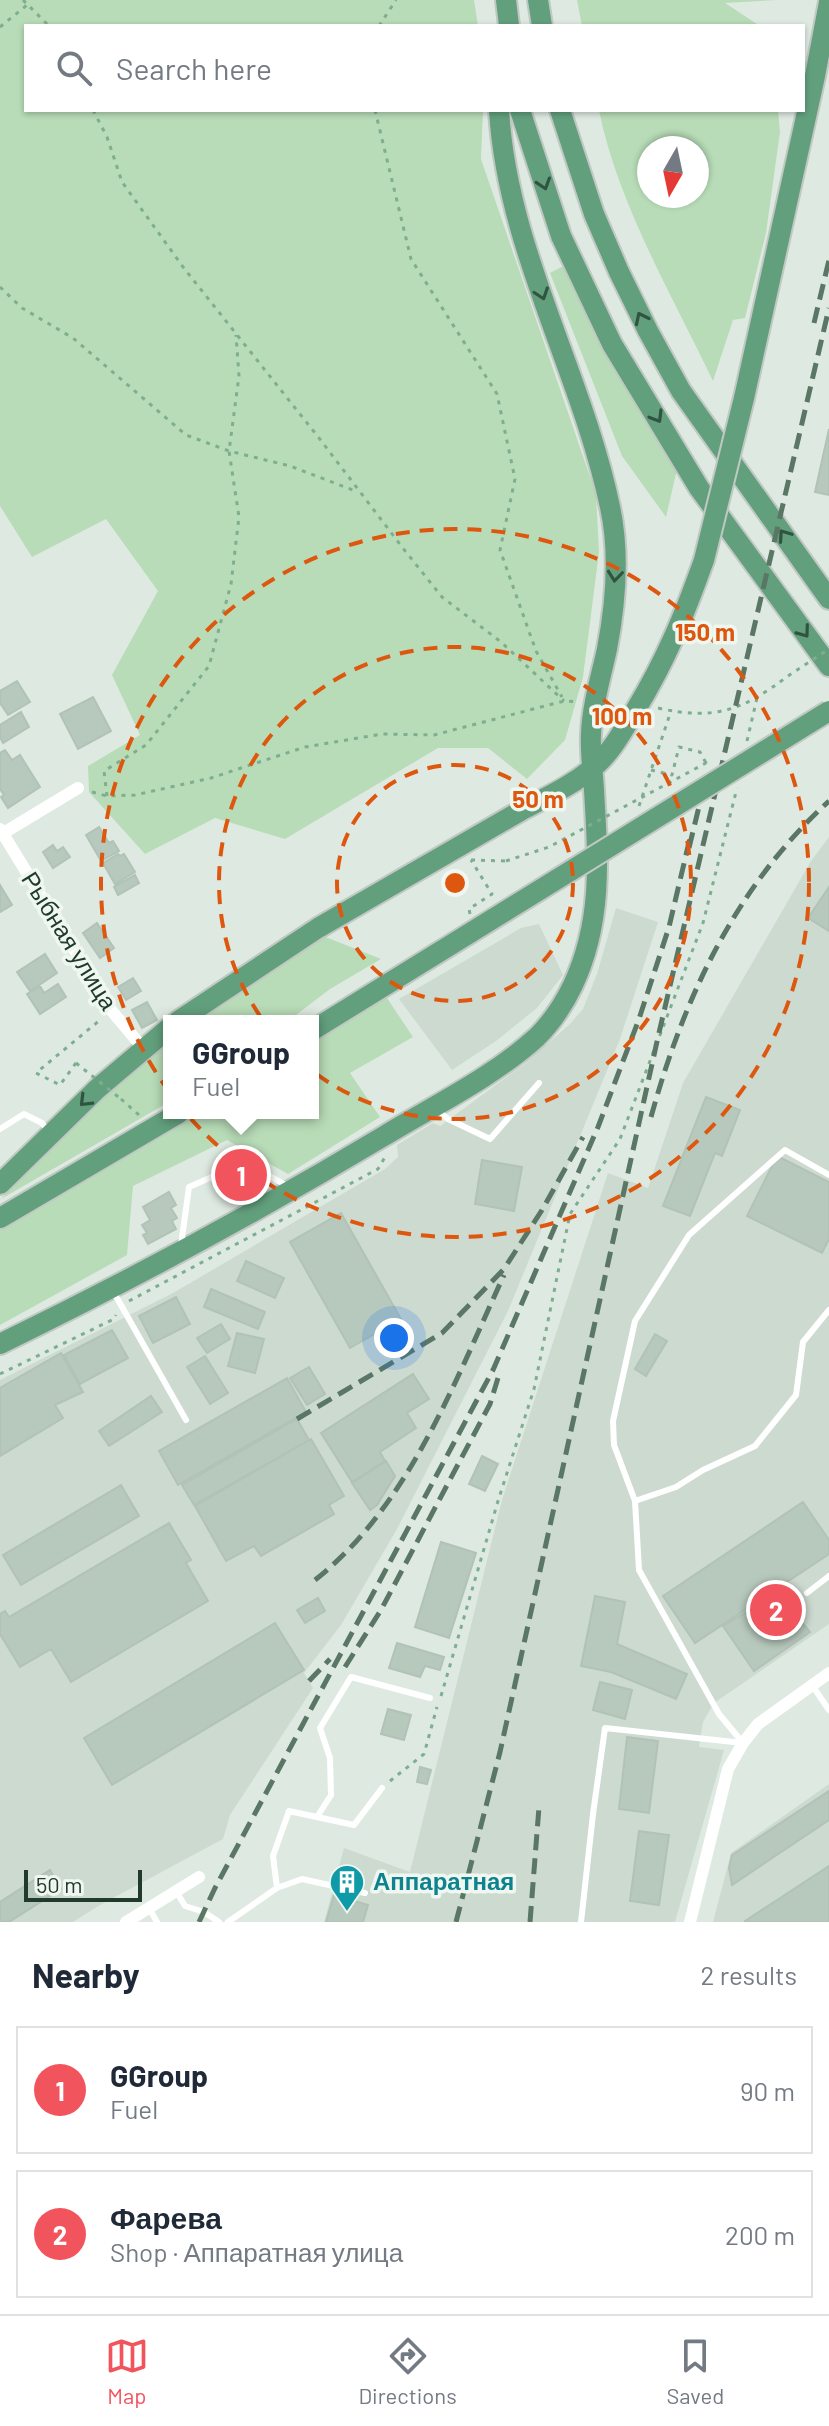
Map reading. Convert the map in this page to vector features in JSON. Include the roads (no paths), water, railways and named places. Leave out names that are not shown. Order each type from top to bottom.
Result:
[{"type":"main road","points":[[499,0],[499,24]]},
{"type":"main road","points":[[506,0],[509,24]]},
{"type":"main road","points":[[538,0],[542,24]]},
{"type":"main road","points":[[187,1015],[318,928],[593,768],[616,742],[656,677],[676,635],[704,560],[744,398],[829,1]]},
{"type":"main road","points":[[2,1343],[116,1297],[180,1253],[294,1190],[484,1076],[539,1034],[555,1017],[573,985],[587,947],[597,905],[590,738],[607,645],[617,561],[616,540],[589,432],[532,265],[512,195],[499,112]]},
{"type":"main road","points":[[521,112],[561,236],[612,344],[699,488],[829,666]]},
{"type":"main road","points":[[561,112],[594,214],[619,272],[681,391],[829,599]]},
{"type":"main road","points":[[319,1026],[829,711]]},
{"type":"main road","points":[[0,1184],[97,1089],[163,1033]]},
{"type":"main road","points":[[0,1218],[169,1119]]},
{"type":"street","points":[[1,832],[78,788]]},
{"type":"street","name":"Рыбная улица","points":[[1,832],[111,1010],[143,1048]]},
{"type":"street","points":[[690,1922],[728,1769],[758,1724],[829,1673]]},
{"type":"street","points":[[126,1922],[199,1877]]},
{"type":"lane","points":[[433,1107],[448,1119],[490,1139],[539,1083]]},
{"type":"lane","points":[[0,1129],[24,1114],[42,1123],[51,1134]]},
{"type":"lane","points":[[743,1743],[719,1714],[639,1570],[635,1501],[614,1445],[613,1421],[635,1321],[689,1235],[785,1150],[829,1175]]},
{"type":"lane","points":[[180,1253],[189,1187],[246,1162],[294,1190]]},
{"type":"lane","points":[[116,1297],[186,1420]]},
{"type":"lane","points":[[635,1501],[676,1487],[703,1470],[755,1446],[796,1395],[803,1342],[829,1310]]},
{"type":"lane","points":[[807,1593],[829,1576]]},
{"type":"lane","points":[[317,1817],[331,1795],[330,1758],[320,1728],[351,1677],[430,1698]]},
{"type":"lane","points":[[812,1685],[829,1710]]},
{"type":"lane","points":[[581,1922],[605,1728],[743,1743]]},
{"type":"lane","points":[[277,1888],[273,1856],[289,1811],[354,1825],[382,1788]]},
{"type":"lane","points":[[228,1922],[277,1888],[302,1879],[365,1893]]},
{"type":"lane","points":[[176,1891],[185,1906],[204,1912],[219,1922]]},
{"type":"lane","points":[[149,1908],[157,1922]]},
{"type":"railway","points":[[814,323],[829,260]]},
{"type":"railway","points":[[456,1922],[500,1752],[658,1037],[829,308]]},
{"type":"railway","points":[[689,848],[703,790]]},
{"type":"railway","points":[[651,1117],[680,1029],[718,946],[767,869],[829,801]]},
{"type":"railway","points":[[199,1922],[493,1370],[598,1127],[639,1019],[669,927],[690,838]]},
{"type":"railway","points":[[297,1419],[442,1333],[504,1269],[583,1137]]},
{"type":"railway","points":[[315,1580],[348,1550],[403,1479],[447,1399],[504,1275]]},
{"type":"railway","points":[[345,1667],[381,1610],[490,1404],[498,1378]]},
{"type":"railway","points":[[309,1681],[330,1659]]},
{"type":"railway","points":[[530,1922],[539,1807]]},
{"type":"place","name":"GGroup","points":[[241,1175]]},
{"type":"place","name":"Фарева","points":[[776,1610]]},
{"type":"place","name":"Аппаратная","points":[[347,1913]]}]
